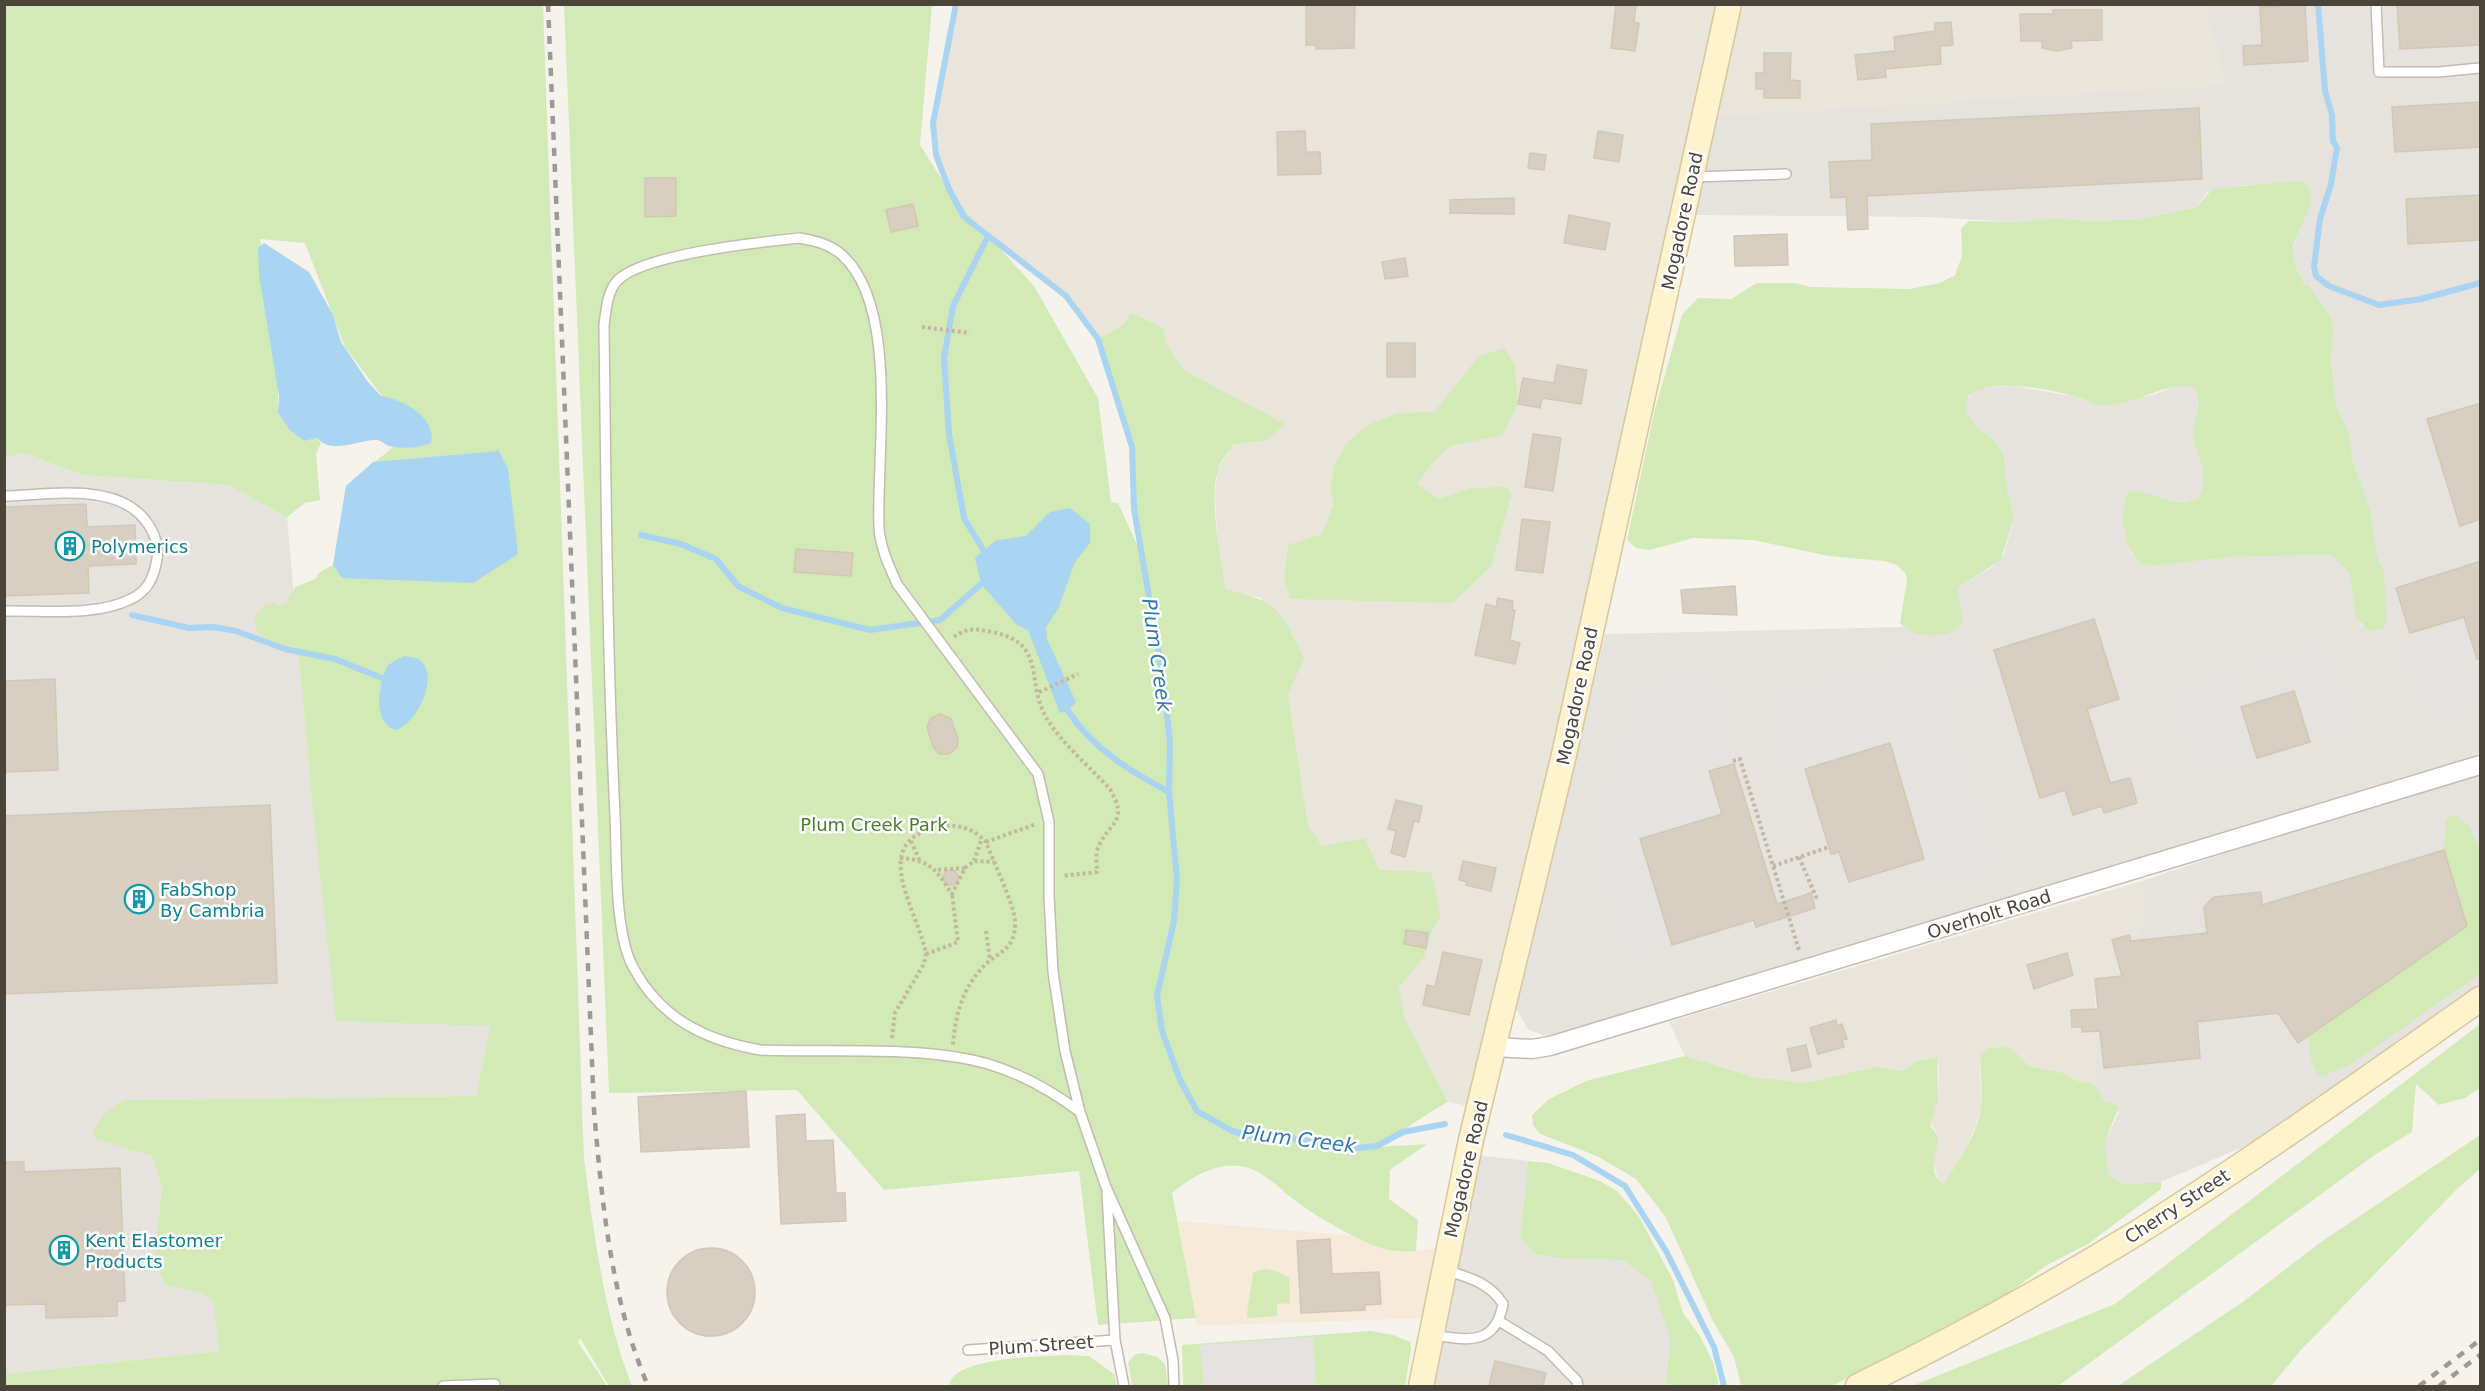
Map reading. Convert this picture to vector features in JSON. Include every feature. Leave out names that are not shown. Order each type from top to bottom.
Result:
[{"type":"street","name":"Mogadore Road","points":[[1421,1386],[1471,1140],[1563,759],[1729,4]]},
{"type":"street","name":"Overholt Road","points":[[1495,1047],[1532,1049],[1550,1046],[2481,765]]},
{"type":"street","name":"Cherry Street","points":[[1858,1386],[1966,1330],[2139,1232],[2276,1142],[2481,999]]},
{"type":"lane","points":[[2376,4],[2379,72],[2438,72],[2481,68]]},
{"type":"lane","points":[[1692,177],[1786,174]]},
{"type":"lane","points":[[1080,1112],[1054,1093],[1018,1075],[988,1064],[952,1056],[760,1050],[730,1045],[704,1036],[678,1022],[661,1007],[632,966],[624,947],[618,891],[609,704],[604,325],[608,299],[616,282],[632,270],[658,261],[800,238],[823,243],[842,255],[859,276],[876,333],[880,369],[879,529],[886,560],[897,584],[941,646],[1038,774],[1049,822],[1053,972],[1065,1052],[1080,1112],[1106,1187],[1165,1318],[1173,1360],[1174,1386]]},
{"type":"lane","points":[[4,496],[88,494],[113,498],[136,507],[146,519],[156,537],[158,555],[155,573],[146,589],[132,599],[113,606],[4,611]]},
{"type":"lane","points":[[1106,1187],[1115,1340],[1124,1386]]},
{"type":"lane","points":[[1431,1335],[1469,1340],[1486,1335],[1499,1322],[1503,1304],[1494,1290],[1479,1281],[1444,1269]]},
{"type":"lane","points":[[1499,1322],[1548,1351],[1577,1381],[1578,1386]]},
{"type":"lane","name":"Plum Street","points":[[968,1350],[1115,1340]]},
{"type":"lane","points":[[443,1386],[495,1384]]},
{"type":"path","points":[[922,327],[970,333]]},
{"type":"path","points":[[941,646],[961,632],[972,628],[1012,636],[1021,642],[1046,717],[1110,789],[1119,811],[1119,819],[1098,848],[1097,872],[1049,878]]},
{"type":"path","points":[[1039,692],[1078,674]]},
{"type":"path","points":[[1733,761],[1740,759],[1798,950]]},
{"type":"path","points":[[986,842],[1027,825],[1049,822]]},
{"type":"path","points":[[891,1053],[896,1013],[924,964],[926,954],[901,879],[900,858],[911,841],[921,832],[947,825],[959,826],[986,842],[1015,921],[1012,941],[1007,950],[982,968],[958,1007],[952,1056]]},
{"type":"path","points":[[952,894],[964,868],[974,861],[982,838]]},
{"type":"path","points":[[911,841],[919,859]]},
{"type":"path","points":[[1773,866],[1829,847]]},
{"type":"path","points":[[1798,857],[1816,897],[1813,900]]},
{"type":"path","points":[[900,858],[919,859],[936,870],[952,894],[958,942],[926,954]]},
{"type":"path","points":[[974,861],[994,862]]},
{"type":"path","points":[[936,870],[964,868]]},
{"type":"path","points":[[986,931],[990,961]]},
{"type":"shaded area","points":[[956,5],[1730,5],[1479,1108],[1448,1102],[1404,1017],[1365,838],[1322,846],[1308,825],[1288,694],[1261,598],[1226,589],[1218,550],[1215,493],[1218,469],[1233,445],[1267,440],[1210,385],[1185,371],[1167,345],[1163,328],[1130,312],[1124,324],[1098,339],[1066,296],[964,217],[949,189],[936,155],[933,123]]},
{"type":"shaded area","points":[[1741,5],[2205,5],[2225,84],[1712,116]]},
{"type":"shaded area","points":[[2205,5],[2480,5],[2480,754],[2364,789],[2165,861],[1608,1029],[1545,1036],[1528,1029],[1514,1005],[1555,848],[1605,634],[1904,627],[1926,634],[1960,603],[1956,593],[1957,588],[1992,567],[2004,555],[2014,517],[2008,494],[2004,456],[1995,440],[1976,426],[1966,412],[1965,401],[1977,388],[2015,386],[2076,397],[2098,405],[2153,395],[2181,384],[2193,387],[2199,398],[2193,434],[2204,477],[2204,489],[2197,499],[2191,501],[2167,502],[2156,496],[2124,530],[2132,554],[2139,563],[2153,566],[2232,557],[2330,555],[2349,572],[2356,619],[2362,626],[2387,619],[2384,571],[2377,556],[2371,513],[2353,461],[2349,432],[2336,405],[2331,358],[2331,317],[2308,284],[2305,286],[2292,257],[2298,228],[2274,184],[2246,185],[2207,192],[2197,207],[2142,219],[2091,221],[2056,218],[2017,222],[1928,217],[1695,215],[1712,116],[2225,84]]},
{"type":"shaded area","points":[[25,453],[82,475],[228,485],[287,517],[312,801],[490,1026],[476,1096],[123,1100],[96,1139],[151,1156],[162,1186],[154,1259],[165,1285],[197,1292],[213,1300],[220,1351],[5,1374],[4,457]]},
{"type":"shaded area","points":[[2464,617],[2480,671],[2478,675],[2480,706],[2433,718],[2407,645],[2426,639],[2423,629]]},
{"type":"shaded area","points":[[1958,642],[1964,659],[1978,657],[1984,672],[1940,702],[1989,869],[1935,884],[1924,847],[1920,847],[1917,839],[1924,837],[1894,743],[1805,769],[1800,766],[1788,769],[1774,724],[1789,717],[1783,695]]},
{"type":"shaded area","points":[[2319,646],[2334,696],[2349,693],[2353,705],[2339,711],[2346,732],[2310,742],[2283,667],[2235,682],[2233,687],[2257,758],[2203,775],[2177,690]]},
{"type":"shaded area","points":[[1673,676],[1705,677],[1721,683],[1711,693],[1711,701],[1722,714],[1734,764],[1709,772],[1722,814],[1640,839],[1672,945],[1632,957],[1599,854],[1619,761],[1628,735],[1643,713],[1636,690]]},
{"type":"shaded area","points":[[2480,775],[2480,991],[2278,1132],[2161,1182],[2124,1184],[2108,1174],[2105,1141],[2119,1112],[2101,1097],[2093,1083],[2098,1037],[2095,979],[2140,974],[2136,940],[2143,923],[2142,881],[2277,836]]},
{"type":"shaded area","points":[[2142,881],[2143,923],[2136,940],[2140,974],[2095,999],[2098,1037],[2093,1083],[2077,1081],[2062,1073],[2029,1066],[2018,1055],[1980,1055],[1981,1106],[1977,1122],[1967,1147],[1944,1184],[1938,1179],[1933,1160],[1938,1135],[1930,1122],[1938,1101],[1939,1066],[1917,1061],[1902,1071],[1876,1068],[1805,1083],[1754,1077],[1685,1056],[1669,1022]]},
{"type":"shaded area","points":[[1476,1155],[1528,1161],[1520,1238],[1535,1254],[1565,1259],[1622,1260],[1651,1281],[1670,1339],[1666,1382],[1669,1386],[1430,1386]]},
{"type":"shaded area","points":[[1178,1221],[1358,1236],[1385,1249],[1416,1251],[1437,1248],[1423,1318],[1197,1326]]},
{"type":"shaded area","points":[[1313,1337],[1316,1386],[1204,1386],[1200,1345]]},
{"type":"green space","points":[[5,5],[543,5],[584,1159],[596,1246],[607,1303],[632,1386],[609,1386],[580,1338],[578,1342],[607,1386],[5,1386],[5,1374],[219,1351],[213,1300],[197,1292],[165,1285],[154,1259],[162,1186],[151,1156],[96,1139],[92,1132],[106,1112],[124,1100],[476,1096],[490,1026],[336,1021],[298,646],[293,648],[261,635],[255,625],[255,617],[264,605],[273,602],[279,606],[286,604],[295,587],[315,579],[320,572],[333,565],[346,486],[410,433],[345,347],[305,243],[260,239],[278,328],[278,412],[304,441],[317,438],[321,443],[316,454],[320,500],[305,503],[287,517],[228,485],[82,475],[25,453],[5,457]]},
{"type":"green space","name":"Plum Creek Park","points":[[564,5],[932,5],[920,145],[953,197],[1034,286],[1098,398],[1111,502],[1118,503],[1140,551],[1134,509],[1132,447],[1098,339],[1124,324],[1130,312],[1163,328],[1167,345],[1185,371],[1285,424],[1267,440],[1233,445],[1220,463],[1216,482],[1215,512],[1221,561],[1226,589],[1258,599],[1276,610],[1283,618],[1304,658],[1288,694],[1308,825],[1322,846],[1365,838],[1379,870],[1431,872],[1441,915],[1432,931],[1424,957],[1399,987],[1404,1017],[1448,1102],[1386,1140],[1363,1148],[1427,1144],[1390,1170],[1389,1199],[1418,1220],[1416,1251],[1388,1250],[1366,1242],[1314,1214],[1256,1171],[1245,1167],[1222,1167],[1200,1174],[1172,1193],[1196,1318],[1098,1325],[1079,1171],[884,1190],[797,1090],[609,1093]]},
{"type":"green space","points":[[2292,181],[2305,182],[2311,191],[2309,207],[2296,238],[2293,258],[2305,286],[2308,284],[2331,317],[2333,334],[2331,358],[2336,405],[2349,432],[2353,461],[2371,513],[2377,556],[2384,571],[2387,619],[2383,629],[2370,631],[2356,619],[2349,572],[2330,555],[2232,557],[2153,566],[2139,563],[2129,547],[2124,528],[2123,509],[2129,491],[2139,491],[2178,502],[2197,499],[2202,491],[2203,474],[2193,432],[2198,398],[2193,387],[2171,388],[2110,405],[2096,405],[2058,392],[2025,387],[1993,387],[1979,390],[1968,396],[1966,412],[1976,426],[1995,440],[2004,456],[2008,494],[2014,517],[2001,560],[1957,588],[1963,621],[1951,632],[1943,635],[1923,635],[1900,623],[1907,579],[1905,573],[1897,565],[1884,561],[1829,556],[1753,540],[1693,538],[1650,550],[1636,548],[1627,540],[1655,409],[1682,315],[1698,298],[1731,299],[1757,283],[1795,283],[1810,287],[1910,289],[1940,283],[1955,275],[1962,256],[1961,229],[1969,221],[2017,222],[2056,218],[2091,221],[2142,219],[2197,207],[2212,189]]},
{"type":"green space","points":[[1504,348],[1515,365],[1518,404],[1503,435],[1451,446],[1434,461],[1417,484],[1439,499],[1470,488],[1506,487],[1512,494],[1491,566],[1453,603],[1290,599],[1284,579],[1288,545],[1322,534],[1334,503],[1330,488],[1335,463],[1347,443],[1366,426],[1397,413],[1434,412],[1475,361],[1482,355]]},
{"type":"green space","points":[[2454,814],[2469,826],[2480,850],[2480,974],[2353,1063],[2321,1077],[2312,1063],[2308,1036],[2467,926],[2444,850],[2446,820]]},
{"type":"green space","points":[[2480,1024],[2480,1088],[2465,1098],[2439,1105],[2416,1084],[2412,1132],[2376,1154],[2058,1386],[1912,1386],[2115,1304]]},
{"type":"green space","points":[[1990,1048],[2012,1049],[2029,1066],[2063,1073],[2077,1081],[2093,1083],[2104,1100],[2119,1107],[2105,1141],[2108,1174],[2124,1184],[2161,1182],[2161,1189],[2088,1244],[2047,1265],[2007,1294],[1832,1386],[1741,1386],[1734,1357],[1713,1321],[1665,1216],[1636,1179],[1597,1156],[1540,1134],[1533,1125],[1532,1115],[1549,1099],[1586,1081],[1685,1056],[1754,1077],[1805,1083],[1876,1067],[1902,1071],[1917,1061],[1937,1057],[1938,1101],[1930,1126],[1938,1135],[1934,1161],[1935,1174],[1944,1184],[1967,1146],[1980,1114],[1982,1097],[1980,1055]]},
{"type":"green space","points":[[2480,1135],[2480,1169],[2456,1190],[2301,1350],[2271,1386],[2118,1386],[2244,1301],[2321,1242]]},
{"type":"green space","points":[[1528,1161],[1548,1163],[1600,1181],[1617,1191],[1638,1215],[1673,1280],[1683,1313],[1700,1336],[1713,1362],[1719,1386],[1669,1386],[1666,1382],[1670,1339],[1651,1281],[1622,1260],[1565,1259],[1535,1254],[1520,1238]]},
{"type":"green space","points":[[1264,1269],[1276,1271],[1289,1278],[1290,1303],[1277,1304],[1277,1316],[1247,1318],[1253,1273]]},
{"type":"green space","points":[[1371,1331],[1393,1335],[1410,1342],[1411,1350],[1405,1386],[1183,1386],[1182,1345]]},
{"type":"green space","points":[[1143,1353],[1157,1357],[1165,1364],[1168,1386],[1132,1386],[1128,1362],[1136,1354]]},
{"type":"green space","points":[[1064,1355],[1089,1356],[1114,1374],[1117,1386],[949,1386],[954,1376],[980,1364],[998,1360]]},
{"type":"water","points":[[264,243],[309,272],[333,315],[341,342],[368,382],[381,396],[408,405],[423,417],[429,425],[431,443],[399,448],[376,440],[337,446],[323,443],[317,438],[304,441],[289,429],[278,412],[279,396],[259,275],[258,248]]},
{"type":"water","points":[[499,451],[508,469],[518,554],[473,583],[342,578],[333,565],[346,486],[373,462]]},
{"type":"water","points":[[1070,508],[1090,524],[1090,543],[1075,562],[1058,609],[1046,627],[1047,639],[1076,702],[1068,711],[1060,713],[1028,630],[1017,625],[981,584],[975,558],[995,541],[1026,536],[1050,512]]},
{"type":"water","points":[[404,656],[418,659],[425,666],[428,675],[427,686],[419,708],[412,718],[396,730],[388,726],[383,719],[380,711],[380,691],[388,665]]},
{"type":"building","points":[[1306,4],[1355,4],[1354,48],[1316,49],[1316,45],[1306,45]]},
{"type":"building","points":[[1616,4],[1636,4],[1634,22],[1639,23],[1635,51],[1611,48]]},
{"type":"building","points":[[2397,4],[2481,4],[2481,45],[2400,49]]},
{"type":"building","points":[[2305,5],[2308,61],[2244,65],[2243,46],[2262,45],[2260,7]]},
{"type":"building","points":[[2053,10],[2102,10],[2102,40],[2071,41],[2072,48],[2057,51],[2042,48],[2042,41],[2021,41],[2020,14],[2053,14]]},
{"type":"building","points":[[1951,22],[1953,45],[1940,46],[1941,64],[1885,69],[1886,77],[1858,80],[1855,55],[1895,51],[1894,37],[1935,31],[1935,23]]},
{"type":"building","points":[[1764,53],[1791,53],[1790,80],[1800,81],[1800,98],[1764,98],[1764,89],[1756,89],[1756,73],[1764,73]]},
{"type":"building","points":[[2481,102],[2481,147],[2395,152],[2392,107]]},
{"type":"building","points":[[2199,108],[2202,179],[1867,196],[1868,229],[1848,230],[1846,197],[1831,198],[1829,162],[1872,160],[1871,124]]},
{"type":"building","points":[[1305,131],[1306,152],[1320,152],[1321,174],[1278,175],[1277,132]]},
{"type":"building","points":[[1598,131],[1623,135],[1619,162],[1594,158]]},
{"type":"building","points":[[1530,153],[1546,155],[1544,170],[1528,168]]},
{"type":"building","points":[[645,178],[676,178],[676,216],[645,217]]},
{"type":"building","points":[[2481,195],[2481,240],[2408,244],[2406,199]]},
{"type":"building","points":[[1514,198],[1514,214],[1450,213],[1450,200]]},
{"type":"building","points":[[913,204],[918,226],[891,232],[886,210]]},
{"type":"building","points":[[1569,215],[1610,223],[1605,250],[1564,243]]},
{"type":"building","points":[[1787,234],[1788,265],[1735,266],[1734,236]]},
{"type":"building","points":[[1405,258],[1408,276],[1385,279],[1382,262]]},
{"type":"building","points":[[1387,343],[1415,343],[1415,377],[1387,377]]},
{"type":"building","points":[[1557,365],[1587,370],[1581,404],[1542,398],[1540,408],[1518,404],[1523,378],[1554,383]]},
{"type":"building","points":[[2481,403],[2481,519],[2460,526],[2427,419]]},
{"type":"building","points":[[1533,434],[1561,438],[1553,491],[1525,487]]},
{"type":"building","name":"Polymerics","points":[[86,504],[87,527],[135,525],[136,564],[88,566],[89,593],[4,596],[4,507]]},
{"type":"building","points":[[1522,519],[1550,522],[1543,573],[1516,570]]},
{"type":"building","points":[[796,549],[853,553],[851,576],[794,572]]},
{"type":"building","points":[[2481,561],[2481,659],[2477,659],[2464,617],[2410,633],[2396,588]]},
{"type":"building","points":[[1735,586],[1737,615],[1683,613],[1681,590]]},
{"type":"building","points":[[1498,598],[1513,601],[1512,610],[1515,610],[1510,640],[1520,643],[1515,664],[1475,655],[1486,604],[1496,607]]},
{"type":"building","points":[[2094,619],[2119,699],[2087,709],[2110,783],[2130,778],[2137,803],[2104,813],[2102,806],[2073,815],[2065,790],[2040,798],[1994,650]]},
{"type":"building","points":[[55,679],[58,770],[4,772],[4,681]]},
{"type":"building","points":[[2294,691],[2310,742],[2257,758],[2241,707]]},
{"type":"building","points":[[940,714],[951,719],[958,739],[957,747],[949,754],[939,754],[933,747],[927,727],[931,718]]},
{"type":"building","points":[[1890,743],[1924,859],[1849,882],[1839,852],[1831,854],[1805,769]]},
{"type":"building","points":[[1734,764],[1777,904],[1811,893],[1815,908],[1756,927],[1754,920],[1672,945],[1640,839],[1722,814],[1709,771]]},
{"type":"building","points":[[1396,800],[1422,806],[1419,822],[1414,821],[1405,857],[1391,853],[1396,831],[1388,829]]},
{"type":"building","name":"FabShop By Cambria","points":[[270,805],[277,983],[4,994],[4,816]]},
{"type":"building","points":[[2444,850],[2467,926],[2298,1043],[2278,1013],[2197,1022],[2200,1058],[2104,1068],[2100,1031],[2082,1032],[2082,1027],[2072,1027],[2071,1010],[2098,1009],[2095,979],[2122,976],[2112,940],[2129,935],[2131,941],[2207,933],[2204,907],[2214,897],[2261,892],[2262,905]]},
{"type":"building","points":[[1463,861],[1496,868],[1491,891],[1466,885],[1467,882],[1459,880]]},
{"type":"building","points":[[946,870],[954,870],[959,877],[956,885],[947,885],[942,878]]},
{"type":"building","points":[[1406,930],[1428,933],[1426,948],[1404,944]]},
{"type":"building","points":[[1443,952],[1482,960],[1469,1015],[1423,1005],[1427,985],[1435,987]]},
{"type":"building","points":[[2067,953],[2073,975],[2034,989],[2027,965]]},
{"type":"building","points":[[1836,1020],[1837,1026],[1842,1024],[1847,1039],[1842,1040],[1844,1047],[1818,1054],[1810,1028]]},
{"type":"building","points":[[1806,1045],[1811,1067],[1792,1071],[1787,1049]]},
{"type":"building","points":[[746,1091],[749,1147],[641,1152],[638,1097]]},
{"type":"building","points":[[805,1114],[806,1141],[833,1140],[836,1193],[845,1193],[846,1221],[781,1224],[776,1116]]},
{"type":"building","name":"Kent Elastomer Products","points":[[4,1162],[24,1162],[24,1172],[120,1168],[125,1301],[117,1301],[117,1316],[46,1318],[46,1304],[4,1305]]},
{"type":"building","points":[[1330,1239],[1332,1274],[1379,1272],[1381,1304],[1365,1305],[1365,1310],[1301,1313],[1297,1241]]},
{"type":"building","points":[[702,1248],[720,1248],[736,1255],[748,1267],[755,1283],[755,1301],[748,1317],[736,1329],[720,1336],[702,1336],[686,1329],[674,1317],[667,1301],[667,1283],[674,1267],[686,1255]]},
{"type":"building","points":[[1495,1361],[1546,1373],[1543,1386],[1489,1386]]},
{"type":"waterway","name":"Plum Creek","points":[[956,4],[933,123],[936,155],[949,189],[964,217],[1066,296],[1098,339],[1132,447],[1134,509],[1164,685],[1170,743],[1169,792],[1177,879],[1174,921],[1157,996],[1162,1031],[1180,1080],[1197,1111],[1232,1131],[1254,1137],[1288,1137],[1348,1149],[1377,1146],[1403,1132],[1445,1124]]},
{"type":"waterway","points":[[2318,4],[2325,91],[2332,115],[2333,141],[2337,148],[2331,184],[2320,219],[2314,267],[2316,276],[2329,286],[2379,305],[2421,299],[2480,283]]},
{"type":"waterway","points":[[984,551],[964,518],[949,434],[944,358],[953,306],[988,236]]},
{"type":"waterway","points":[[641,535],[681,544],[716,559],[738,586],[782,608],[870,630],[940,620],[981,584]]},
{"type":"waterway","points":[[132,615],[189,628],[213,627],[236,631],[285,649],[335,659],[382,678]]},
{"type":"waterway","points":[[1068,711],[1089,737],[1113,758],[1169,792]]},
{"type":"waterway","name":"Plum Creek","points":[[1506,1135],[1573,1155],[1625,1186],[1666,1251],[1714,1347],[1724,1386]]},
{"type":"railway","points":[[548,4],[594,1110],[610,1251],[625,1319],[648,1386]]},
{"type":"railway","points":[[2419,1386],[2480,1340]]},
{"type":"railway","points":[[2439,1386],[2480,1355]]},
{"type":"place","name":"Polymerics","points":[[70,546]]},
{"type":"place","name":"FabShop By Cambria","points":[[139,899]]},
{"type":"place","name":"Kent Elastomer Products","points":[[64,1250]]}]
